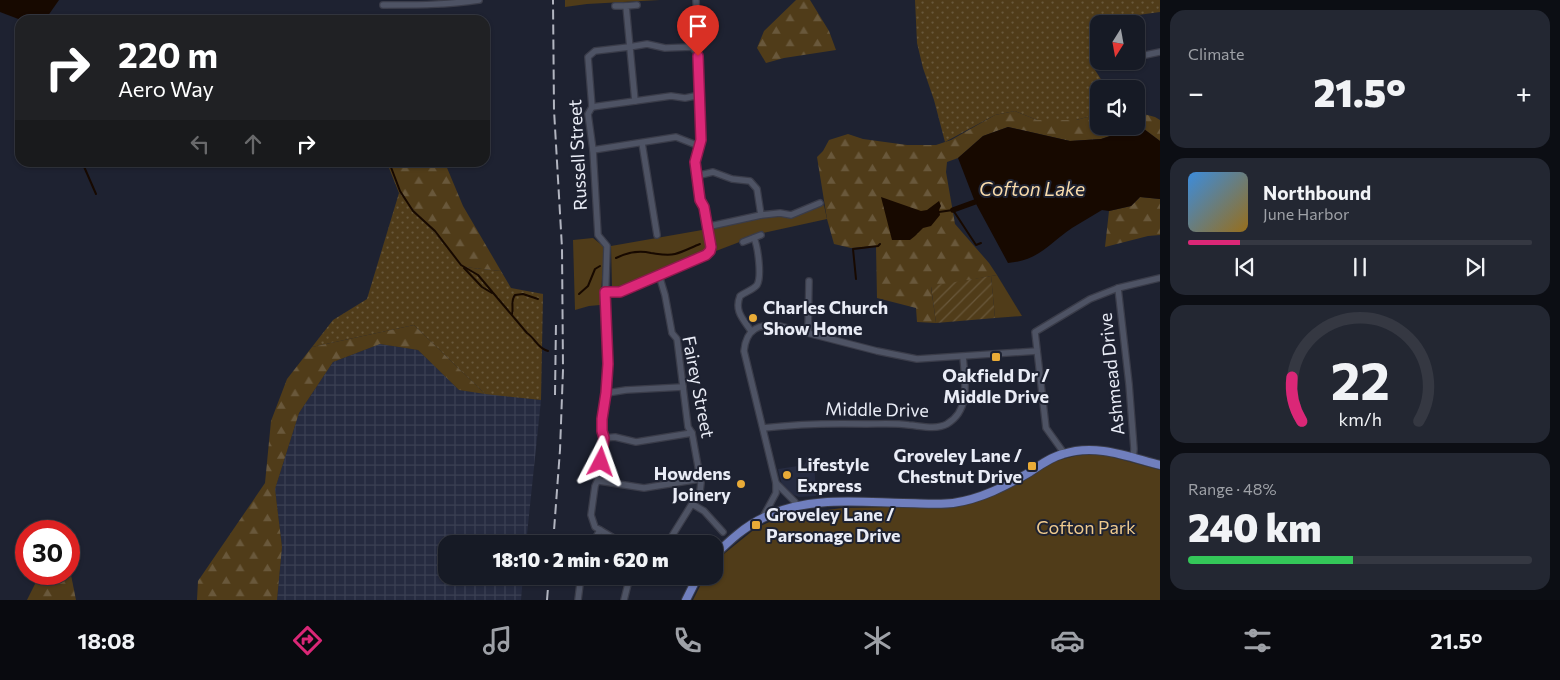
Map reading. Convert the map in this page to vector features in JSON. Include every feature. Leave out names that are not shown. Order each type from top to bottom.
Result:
[{"type":"main road","points":[[723,547],[732,538],[763,517],[796,506],[842,502],[942,503],[962,501],[998,490],[1064,453],[1100,450],[1160,466]]},
{"type":"main road","points":[[686,600],[693,585]]},
{"type":"street","points":[[383,5],[479,0]]},
{"type":"street","points":[[630,48],[647,44],[665,48],[692,47],[698,43],[696,2]]},
{"type":"street","points":[[615,6],[637,5]]},
{"type":"street","points":[[626,6],[635,101]]},
{"type":"street","points":[[605,292],[620,292],[706,255],[710,251],[711,247],[704,207],[700,200],[696,176],[695,158],[701,140],[700,95],[698,56],[692,47]]},
{"type":"street","name":"Russell Street","points":[[600,530],[595,527],[591,515],[595,486],[599,481],[604,438],[602,431],[603,407],[606,393],[608,343],[605,334],[607,275],[606,246],[598,235],[593,150],[588,114],[592,107],[588,57],[595,51],[630,48]]},
{"type":"street","points":[[1145,55],[1160,52]]},
{"type":"street","points":[[592,107],[670,96],[685,98],[700,95]]},
{"type":"street","points":[[593,150],[676,137],[700,146]]},
{"type":"street","points":[[642,143],[657,235]]},
{"type":"street","points":[[696,176],[713,172],[728,178],[750,182],[757,189],[761,215]]},
{"type":"street","points":[[706,227],[761,215],[780,213],[791,215],[820,203]]},
{"type":"street","points":[[743,242],[761,235]]},
{"type":"street","points":[[751,331],[738,313],[737,304],[740,296],[753,289],[759,278],[758,247],[754,238]]},
{"type":"street","name":"Fairey Street","points":[[659,275],[672,333],[677,339],[688,427],[692,432],[700,479],[700,491],[673,535]]},
{"type":"street","points":[[1064,453],[1046,428],[1035,332],[1090,299],[1118,288],[1160,278]]},
{"type":"street","points":[[808,332],[809,281]]},
{"type":"street","name":"Ashmead Drive","points":[[1118,288],[1129,384],[1134,449],[1132,458]]},
{"type":"street","points":[[763,517],[774,499],[776,483],[745,359],[745,342],[751,331],[769,324],[916,359],[1037,352]]},
{"type":"street","name":"Middle Drive","points":[[763,428],[828,423],[907,424],[934,427],[946,425],[960,412],[964,402],[966,392],[963,357]]},
{"type":"street","points":[[606,393],[682,387]]},
{"type":"street","points":[[604,438],[615,437],[636,442],[692,432]]},
{"type":"street","points":[[599,481],[644,488],[700,479]]},
{"type":"street","points":[[776,483],[795,502],[796,506]]},
{"type":"street","points":[[774,499],[784,493]]},
{"type":"street","points":[[692,504],[704,511],[723,532]]},
{"type":"street","points":[[597,535],[600,530],[609,535]]},
{"type":"street","points":[[578,600],[580,585]]},
{"type":"street","points":[[624,600],[628,585]]},
{"type":"shaded area","points":[[380,344],[418,350],[459,390],[541,400],[527,535],[438,535],[438,585],[522,585],[521,600],[277,600],[282,547],[275,489],[299,413],[333,362]]},
{"type":"shaded area","points":[[806,457],[814,458],[816,496],[799,497],[791,494],[782,485],[778,469],[804,465]]},
{"type":"green space","points":[[565,0],[660,0],[565,7]]},
{"type":"green space","points":[[796,0],[810,0],[829,31],[836,50],[784,58],[766,63],[757,48],[764,31]]},
{"type":"green space","points":[[915,0],[1160,0],[1160,12],[1138,15],[1090,15],[1090,70],[1095,70],[1101,80],[1090,80],[1090,116],[1076,120],[1037,120],[1015,111],[995,115],[945,142],[917,43]]},
{"type":"green space","points":[[1015,111],[1037,120],[1076,120],[1090,116],[1090,135],[1113,135],[1101,139],[1070,141],[1008,127],[983,136],[958,158],[947,162],[946,172],[955,224],[997,275],[931,287],[936,323],[917,322],[916,308],[877,298],[876,246],[851,248],[834,244],[827,219],[817,157],[829,140],[848,134],[863,139],[907,145],[936,145],[951,140],[995,115]]},
{"type":"green space","points":[[1145,114],[1160,120],[1160,141],[1145,130]]},
{"type":"green space","points":[[389,167],[447,167],[463,206],[501,271],[464,267],[399,193]]},
{"type":"green space","points":[[399,193],[464,267],[501,271],[511,288],[543,294],[541,400],[485,394],[414,325],[312,347],[333,320],[367,299]]},
{"type":"green space","points":[[1140,197],[1160,199],[1160,235],[1148,236],[1105,247],[1109,211],[1131,206]]},
{"type":"green space","points":[[824,205],[827,219],[763,233],[716,251],[717,246],[711,227],[776,216],[791,218]]},
{"type":"green space","points":[[702,230],[707,246],[704,252],[621,288],[614,288],[612,286],[611,246]]},
{"type":"green space","points":[[593,238],[603,246],[600,305],[575,310],[573,240]]},
{"type":"green space","points":[[997,275],[1022,316],[995,318],[991,276]]},
{"type":"green space","points":[[991,276],[995,318],[936,323],[931,286]]},
{"type":"green space","points":[[414,325],[485,394],[459,390],[418,350],[380,344],[333,362],[299,413],[275,489],[282,547],[277,600],[197,600],[198,581],[265,483],[271,421],[287,379],[312,347]]},
{"type":"green space","name":"Cofton Park","points":[[1097,453],[1160,470],[1160,600],[693,600],[700,585],[723,585],[723,555],[756,528],[783,516],[842,508],[947,506],[1009,487],[1052,462]]},
{"type":"green space","points":[[34,585],[73,585],[76,600],[27,600]]},
{"type":"water","points":[[0,0],[59,0],[48,15],[15,15],[15,18],[0,12]]},
{"type":"water","name":"Cofton Lake","points":[[1008,127],[1070,141],[1101,139],[1113,135],[1145,135],[1145,130],[1160,141],[1160,199],[1140,197],[1131,206],[1109,211],[1102,210],[1072,228],[1036,255],[1028,259],[1008,263],[975,202],[958,158],[983,136]]},
{"type":"water","points":[[881,197],[921,211],[927,210],[939,201],[941,206],[939,210],[940,215],[931,226],[923,228],[910,240],[892,240]]},
{"type":"waterway","points":[[84,167],[96,194]]},
{"type":"waterway","points":[[391,167],[400,191],[413,211],[435,231],[461,265],[478,275],[541,348],[548,351]]},
{"type":"waterway","points":[[953,210],[975,202]]},
{"type":"waterway","points":[[939,212],[953,210],[976,245],[981,243]]},
{"type":"waterway","points":[[616,258],[628,253],[637,252],[672,255],[700,244]]},
{"type":"waterway","points":[[856,279],[853,249],[878,246],[880,244]]},
{"type":"waterway","points":[[579,294],[588,286],[595,269],[600,266]]},
{"type":"waterway","points":[[464,268],[482,287],[492,293]]},
{"type":"waterway","points":[[512,314],[515,295],[523,294],[538,299]]},
{"type":"railway","points":[[553,0],[554,110],[562,248],[563,370],[560,450],[554,535]]},
{"type":"railway","points":[[555,395],[556,322]]},
{"type":"railway","points":[[547,600],[548,585]]},
{"type":"place","name":"Charles Church Show Home","points":[[753,318]]},
{"type":"place","name":"Oakfield Dr / Middle Drive","points":[[996,357]]},
{"type":"place","name":"Groveley Lane / Chestnut Drive","points":[[1032,466]]},
{"type":"place","name":"Lifestyle Express","points":[[787,475]]},
{"type":"place","name":"Howdens Joinery","points":[[741,484]]},
{"type":"place","name":"Groveley Lane / Parsonage Drive","points":[[756,525]]},
{"type":"route","points":[[601,462],[604,438],[602,435],[602,419],[608,364],[608,343],[605,334],[605,292],[620,292],[706,255],[711,247],[704,207],[700,200],[695,162],[701,140],[698,56]]}]
